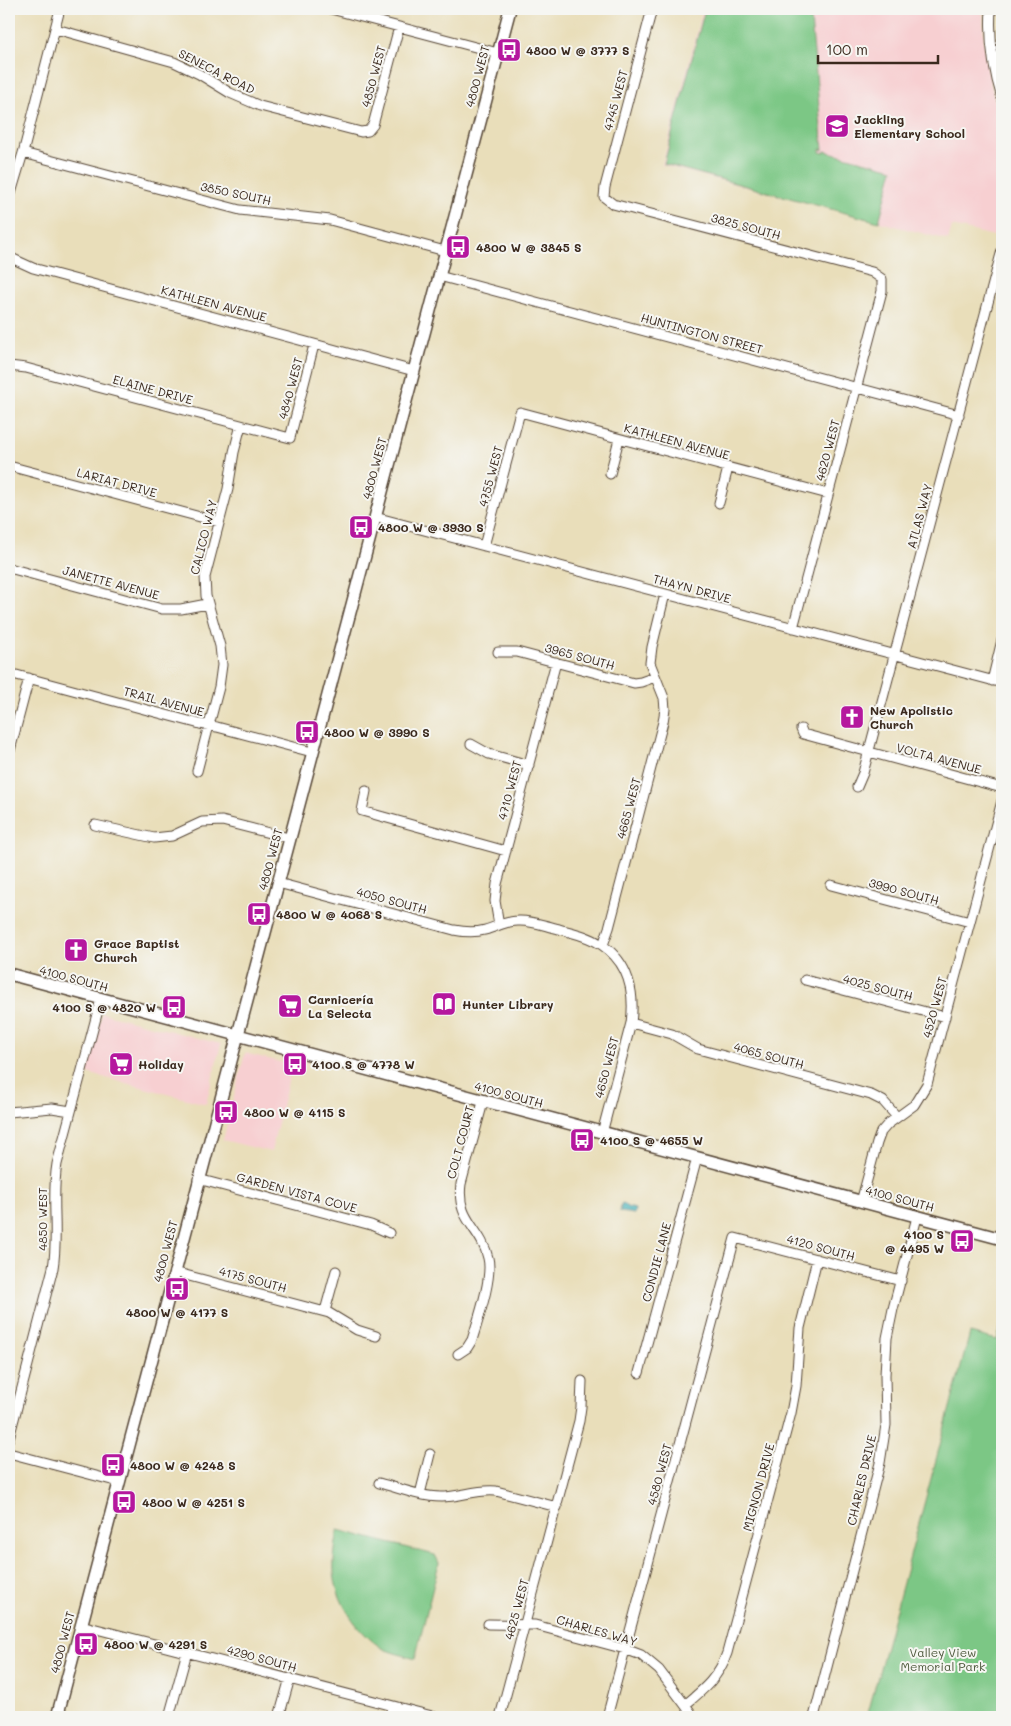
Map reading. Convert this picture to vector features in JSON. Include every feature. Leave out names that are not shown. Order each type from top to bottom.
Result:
[{"type":"main road","name":"4800 WEST","points":[[57,1717],[198,1179],[510,9]]},
{"type":"main road","name":"4100 SOUTH","points":[[9,974],[1002,1239]]},
{"type":"street","points":[[9,200],[60,9]]},
{"type":"street","points":[[331,9],[498,53]]},
{"type":"street","name":"4745 WEST","points":[[604,197],[604,187],[652,9]]},
{"type":"street","points":[[990,9],[991,46],[995,73],[1002,98]]},
{"type":"street","name":"4850 WEST","points":[[368,130],[373,125],[399,27]]},
{"type":"street","name":"SENECA ROAD","points":[[56,29],[174,62],[199,74],[230,93],[260,106],[354,131],[368,130]]},
{"type":"street","name":"3850 SOUTH","points":[[23,153],[235,208],[262,213],[330,220],[445,251]]},
{"type":"street","name":"3825 SOUTH","points":[[604,197],[613,204],[868,271],[882,279]]},
{"type":"street","name":"ATLAS WAY","points":[[856,788],[869,752],[960,415],[1002,250]]},
{"type":"street","name":"KATHLEEN AVENUE","points":[[9,257],[32,268],[414,371]]},
{"type":"street","name":"HUNTINGTON STREET","points":[[439,276],[960,415]]},
{"type":"street","name":"4620 WEST","points":[[793,628],[882,291],[882,279]]},
{"type":"street","name":"4840 WEST","points":[[290,438],[314,345]]},
{"type":"street","name":"ELAINE DRIVE","points":[[9,366],[26,368],[290,438]]},
{"type":"street","name":"KATHLEEN AVENUE","points":[[520,412],[828,494]]},
{"type":"street","name":"4755 WEST","points":[[484,546],[520,412]]},
{"type":"street","name":"CALICO WAY","points":[[197,771],[219,687],[222,665],[219,641],[207,604],[205,577],[228,489],[241,425]]},
{"type":"street","points":[[610,474],[619,438]]},
{"type":"street","name":"LARIAT DRIVE","points":[[9,466],[219,522]]},
{"type":"street","points":[[719,503],[728,468]]},
{"type":"street","name":"THAYN DRIVE","points":[[375,517],[1002,683]]},
{"type":"street","name":"JANETTE AVENUE","points":[[9,568],[162,608],[181,609],[207,604]]},
{"type":"street","name":"4665 WEST","points":[[603,945],[663,722],[664,698],[651,669],[650,656],[665,594]]},
{"type":"street","points":[[992,681],[1002,640]]},
{"type":"street","name":"3965 SOUTH","points":[[498,652],[517,652],[634,683],[655,677]]},
{"type":"street","name":"4710 WEST","points":[[499,925],[495,901],[497,884],[556,662]]},
{"type":"street","name":"TRAIL AVENUE","points":[[9,673],[312,752]]},
{"type":"street","points":[[9,754],[29,678]]},
{"type":"street","name":"VOLTA AVENUE","points":[[801,729],[803,734],[1002,788]]},
{"type":"street","points":[[471,744],[489,754],[529,765]]},
{"type":"street","points":[[366,791],[362,811],[506,850]]},
{"type":"street","name":"4520 WEST","points":[[861,1202],[879,1137],[884,1128],[914,1105],[924,1090],[1002,801]]},
{"type":"street","points":[[95,825],[154,838],[172,836],[202,822],[222,821],[290,838]]},
{"type":"street","name":"4050 SOUTH","points":[[278,883],[454,930],[478,932],[511,921],[530,922],[578,934],[603,945]]},
{"type":"street","name":"3990 SOUTH","points":[[831,885],[970,922]]},
{"type":"street","name":"4650 WEST","points":[[602,1133],[631,1023],[633,1007],[633,995],[626,975],[612,954],[603,945]]},
{"type":"street","name":"4025 SOUTH","points":[[805,980],[944,1017]]},
{"type":"street","name":"4850 WEST","points":[[9,1438],[53,1268],[56,1243],[54,1189],[56,1173],[101,999]]},
{"type":"street","name":"4065 SOUTH","points":[[631,1023],[672,1034],[698,1049],[876,1096],[887,1105],[896,1117]]},
{"type":"street","name":"COLT COURT","points":[[458,1354],[467,1348],[472,1340],[489,1276],[486,1250],[466,1218],[460,1198],[461,1184],[483,1102]]},
{"type":"street","points":[[9,1112],[52,1108],[71,1111]]},
{"type":"street","name":"CONDIE LANE","points":[[638,1373],[697,1158]]},
{"type":"street","name":"GARDEN VISTA COVE","points":[[198,1179],[371,1225],[389,1232]]},
{"type":"street","name":"CHARLES DRIVE","points":[[814,1717],[880,1464],[886,1424],[885,1375],[887,1338],[900,1281],[918,1217]]},
{"type":"street","name":"4120 SOUTH","points":[[735,1238],[900,1281]]},
{"type":"street","name":"4580 WEST","points":[[607,1717],[735,1238]]},
{"type":"street","name":"MIGNON DRIVE","points":[[685,1705],[710,1684],[720,1671],[727,1653],[791,1413],[796,1386],[800,1328],[817,1259]]},
{"type":"street","points":[[325,1311],[336,1270]]},
{"type":"street","name":"4175 SOUTH","points":[[174,1272],[325,1311],[357,1330],[376,1336]]},
{"type":"street","name":"4625 WEST","points":[[500,1717],[579,1421],[582,1380]]},
{"type":"street","points":[[9,1452],[119,1482]]},
{"type":"street","points":[[420,1494],[430,1454]]},
{"type":"street","points":[[379,1483],[420,1494],[441,1497],[487,1490],[496,1491],[557,1507]]},
{"type":"street","name":"CHARLES WAY","points":[[488,1624],[508,1625],[525,1623],[625,1649],[641,1655],[654,1664],[694,1717]]},
{"type":"street","name":"4290 SOUTH","points":[[81,1625],[436,1717]]},
{"type":"street","points":[[169,1717],[187,1652]]},
{"type":"street","points":[[279,1717],[290,1678]]},
{"type":"street","points":[[390,1717],[392,1706]]},
{"type":"shaded area","name":"Jackling Elementary School","points":[[703,9],[983,9],[987,67],[1002,132],[1002,217],[998,237],[952,226],[948,240],[662,165]]},
{"type":"shaded area","points":[[102,1013],[221,1044],[206,1104],[87,1073]]},
{"type":"shaded area","points":[[245,1053],[292,1065],[271,1152],[223,1140]]},
{"type":"green space","points":[[705,9],[810,9],[823,150],[820,149],[820,152],[824,153],[825,151],[893,169],[879,222],[664,164]]},
{"type":"green space","name":"Valley View Memorial Park","points":[[1002,1320],[1002,1717],[867,1717],[970,1333],[997,1340]]},
{"type":"green space","points":[[338,1530],[435,1555],[439,1563],[415,1659],[382,1648],[356,1625],[343,1605],[334,1572],[334,1556]]},
{"type":"water","points":[[623,1203],[627,1207],[635,1209],[634,1214],[620,1212],[621,1204]]},
{"type":"place","name":"4800 W @ 3777 S","points":[[509,50]]},
{"type":"place","name":"Jackling Elementary School","points":[[837,126]]},
{"type":"place","name":"4800 W @ 3845 S","points":[[458,247]]},
{"type":"place","name":"4800 W @ 3930 S","points":[[361,527]]},
{"type":"place","name":"New Apolistic Church","points":[[852,717]]},
{"type":"place","name":"4800 W @ 3990 S","points":[[307,732]]},
{"type":"place","name":"4800 W @ 4068 S","points":[[259,914]]},
{"type":"place","name":"Grace Baptist Church","points":[[76,950]]},
{"type":"place","name":"Hunter Library","points":[[444,1004]]},
{"type":"place","name":"Carnicería La Selecta","points":[[290,1006]]},
{"type":"place","name":"4100 S @ 4820 W","points":[[174,1007]]},
{"type":"place","name":"Holiday","points":[[121,1064]]},
{"type":"place","name":"4100 S @ 4778 W","points":[[295,1064]]},
{"type":"place","name":"4800 W @ 4115 S","points":[[226,1112]]},
{"type":"place","name":"4100 S @ 4655 W","points":[[582,1140]]},
{"type":"place","name":"4100 S @ 4495 W","points":[[962,1241]]},
{"type":"place","name":"4800 W @ 4177 S","points":[[177,1289]]},
{"type":"place","name":"4800 W @ 4248 S","points":[[113,1465]]},
{"type":"place","name":"4800 W @ 4251 S","points":[[124,1502]]},
{"type":"place","name":"4800 W @ 4291 S","points":[[86,1644]]}]
